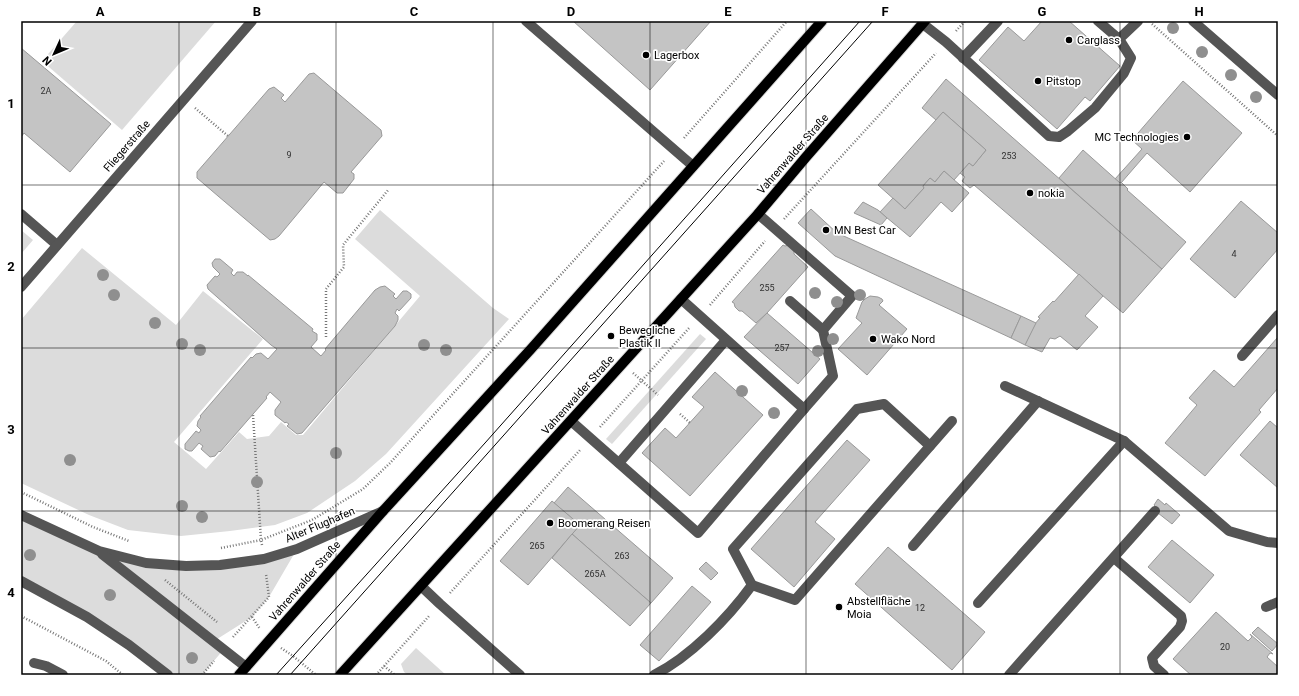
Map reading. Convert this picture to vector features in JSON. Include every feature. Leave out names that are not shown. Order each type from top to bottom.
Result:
[{"type":"main road","name":"Vahrenwalder Straße","points":[[239,675],[249,671],[383,511],[531,349],[822,21]]},
{"type":"main road","name":"Vahrenwalder Straße","points":[[340,675],[758,214],[924,22]]},
{"type":"street","name":"Fliegerstraße","points":[[21,287],[252,21]]},
{"type":"street","points":[[526,21],[693,166]]},
{"type":"street","points":[[963,58],[998,21]]},
{"type":"street","points":[[924,22],[1049,136],[1059,137],[1095,108],[1124,73],[1131,58],[1119,39],[1098,21]]},
{"type":"street","points":[[1119,39],[1138,21]]},
{"type":"street","points":[[1193,21],[1278,95]]},
{"type":"street","points":[[21,214],[57,245]]},
{"type":"street","points":[[758,214],[852,296],[823,330]]},
{"type":"street","points":[[681,299],[804,409]]},
{"type":"street","points":[[571,421],[698,533],[833,376],[823,330],[790,301]]},
{"type":"street","points":[[1242,356],[1278,315]]},
{"type":"street","points":[[619,463],[726,340]]},
{"type":"street","points":[[1005,386],[1124,442],[1229,531],[1267,542],[1278,543]]},
{"type":"street","points":[[913,546],[1038,401]]},
{"type":"street","points":[[930,446],[884,404],[857,409],[733,549],[752,585],[795,600],[952,421]]},
{"type":"street","points":[[978,604],[1124,442]]},
{"type":"street","name":"Alter Flughafen","points":[[21,515],[99,551],[146,563],[186,566],[220,565],[264,559],[297,549],[383,511]]},
{"type":"street","points":[[1010,675],[1155,512]]},
{"type":"street","name":"Alter Flughafen","points":[[99,551],[224,649],[249,671]]},
{"type":"street","points":[[1114,558],[1181,616],[1182,621],[1180,627],[1152,658],[1154,666],[1164,675]]},
{"type":"street","points":[[21,581],[87,617],[129,645],[168,675]]},
{"type":"street","points":[[654,675],[690,652],[738,605],[752,585]]},
{"type":"street","points":[[421,586],[520,675]]},
{"type":"street","points":[[1266,607],[1278,602]]},
{"type":"street","points":[[34,663],[46,666],[63,675]]},
{"type":"path","points":[[220,548],[261,540],[312,520],[363,489],[390,463],[674,150],[787,21]]},
{"type":"path","points":[[376,675],[642,381],[775,229],[965,21]]},
{"type":"path","points":[[1149,21],[1278,136]]},
{"type":"path","points":[[184,99],[228,136]]},
{"type":"path","points":[[326,337],[326,289],[344,267],[343,245],[389,189]]},
{"type":"path","points":[[622,364],[690,423]]},
{"type":"path","points":[[202,675],[269,597],[261,540],[253,415]]},
{"type":"path","points":[[21,492],[93,527],[134,543]]},
{"type":"path","points":[[146,563],[222,626]]},
{"type":"path","points":[[21,616],[106,661],[123,675]]},
{"type":"path","points":[[384,666],[395,675]]},
{"type":"shaded area","points":[[77,21],[216,21],[122,130],[42,61]]},
{"type":"shaded area","points":[[380,210],[493,308],[509,319],[386,454],[355,481],[307,513],[275,525],[181,536],[128,530],[89,515],[21,483],[21,320],[82,248],[176,325],[203,291],[263,339],[174,442],[206,469],[239,432],[247,439],[269,436],[281,422],[296,435],[303,435],[420,296],[355,239]]},
{"type":"shaded area","points":[[21,230],[33,240],[21,254]]},
{"type":"shaded area","points":[[700,334],[706,339],[612,444],[606,439]]},
{"type":"shaded area","points":[[21,515],[99,551],[186,566],[297,549],[269,597],[252,617],[214,641],[224,649],[202,675],[168,675],[87,617],[21,581]]},
{"type":"shaded area","points":[[416,648],[446,675],[408,675],[404,672],[401,664]]},
{"type":"building","name":"Lagerbox","points":[[573,21],[711,21],[650,90]]},
{"type":"building","points":[[1042,21],[1069,21],[1120,66],[1090,101],[1085,97],[1057,129],[979,60],[1008,27],[1024,41]]},
{"type":"building","points":[[21,48],[111,124],[70,172],[24,133],[21,137]]},
{"type":"building","points":[[314,73],[381,130],[382,136],[351,172],[354,174],[354,179],[343,193],[337,193],[324,182],[279,236],[270,240],[197,178],[197,172],[269,89],[274,87],[284,95],[281,98],[285,102],[309,74]]},
{"type":"building","points":[[946,79],[1162,269],[1123,313],[974,185],[970,188],[962,181],[965,177],[960,173],[969,163],[973,166],[986,150],[943,112],[936,120],[922,108]]},
{"type":"building","name":"MC Technologies","points":[[1183,81],[1242,133],[1190,192],[1147,153],[1120,183],[1115,179],[1142,149],[1132,140]]},
{"type":"building","points":[[943,112],[986,150],[973,166],[969,163],[954,180],[944,171],[935,182],[930,178],[923,186],[924,188],[905,209],[878,185]]},
{"type":"building","points":[[1083,150],[1120,183],[1121,182],[1128,189],[1127,190],[1186,242],[1162,269],[1059,178]]},
{"type":"building","points":[[944,171],[969,193],[952,212],[941,202],[910,237],[880,212],[893,198],[905,209],[924,188],[923,186],[930,178],[935,182]]},
{"type":"building","points":[[1241,201],[1278,233],[1278,249],[1235,298],[1190,259]]},
{"type":"building","points":[[863,202],[878,210],[887,218],[881,225],[854,213]]},
{"type":"building","points":[[811,209],[837,233],[1021,316],[1011,338],[835,256],[798,223]]},
{"type":"building","points":[[783,245],[789,245],[794,250],[794,254],[808,267],[767,313],[756,323],[742,311],[739,311],[732,302]]},
{"type":"building","points":[[215,259],[220,259],[233,270],[231,273],[234,276],[237,272],[243,272],[248,275],[313,329],[312,331],[317,334],[317,340],[311,347],[321,356],[326,350],[325,349],[375,290],[385,286],[395,294],[393,296],[396,299],[403,291],[407,291],[411,294],[411,298],[399,311],[397,309],[395,313],[398,316],[398,320],[395,326],[302,433],[297,434],[287,426],[289,424],[286,422],[285,423],[275,415],[275,410],[281,402],[270,392],[266,397],[267,398],[220,452],[219,451],[215,456],[210,457],[201,449],[203,446],[199,443],[192,451],[185,449],[185,444],[196,431],[199,433],[201,430],[197,426],[201,417],[200,416],[251,357],[252,358],[256,354],[261,353],[268,359],[277,349],[208,289],[207,285],[215,276],[217,277],[220,274],[213,267],[212,263]]},
{"type":"building","points":[[1079,274],[1103,296],[1085,316],[1098,327],[1077,350],[1060,336],[1055,339],[1050,338],[1042,352],[1025,345],[1034,325],[1040,318],[1038,317],[1053,301],[1054,302]]},
{"type":"building","name":"Wako Nord","points":[[870,296],[882,299],[883,301],[879,305],[907,329],[867,375],[838,349],[862,323],[856,318],[862,302]]},
{"type":"building","points":[[767,313],[820,359],[798,384],[744,337]]},
{"type":"building","points":[[1021,316],[1036,323],[1025,345],[1011,338]]},
{"type":"building","points":[[1278,337],[1278,388],[1259,410],[1261,412],[1205,476],[1165,443],[1197,405],[1189,398],[1214,370],[1234,387]]},
{"type":"building","points":[[715,372],[763,415],[690,496],[642,453],[665,428],[676,438],[704,407],[692,397]]},
{"type":"building","points":[[1270,421],[1278,428],[1278,488],[1240,455]]},
{"type":"building","points":[[847,440],[870,460],[815,522],[835,539],[794,587],[751,549]]},
{"type":"building","points":[[568,487],[673,578],[651,603],[572,534],[580,525],[554,503]]},
{"type":"building","points":[[1158,499],[1165,505],[1166,503],[1180,515],[1172,524],[1158,513],[1160,511],[1154,505]]},
{"type":"building","points":[[552,501],[580,525],[528,585],[500,561]]},
{"type":"building","points":[[572,534],[651,603],[630,626],[552,558]]},
{"type":"building","points":[[1172,540],[1214,575],[1190,603],[1148,567]]},
{"type":"building","points":[[888,547],[985,632],[952,670],[855,584]]},
{"type":"building","points":[[706,562],[718,573],[711,580],[699,569]]},
{"type":"building","points":[[692,586],[711,602],[659,661],[640,645]]},
{"type":"building","points":[[1216,612],[1248,641],[1252,637],[1250,634],[1273,654],[1270,653],[1267,657],[1278,667],[1278,675],[1191,675],[1173,659]]},
{"type":"building","points":[[1258,627],[1278,644],[1272,651],[1252,633]]},
{"type":"tram line","points":[[276,675],[485,443],[860,21]]},
{"type":"tram line","points":[[290,675],[873,21]]},
{"type":"place","name":"Carglass","points":[[1069,40]]},
{"type":"place","name":"Lagerbox","points":[[646,55]]},
{"type":"place","name":"Pitstop","points":[[1038,81]]},
{"type":"place","name":"MC Technologies","points":[[1187,137]]},
{"type":"place","name":"nokia","points":[[1030,193]]},
{"type":"place","name":"MN Best Car","points":[[826,230]]},
{"type":"place","name":"Bewegliche Plastik II","points":[[611,336]]},
{"type":"place","name":"Wako Nord","points":[[873,339]]},
{"type":"place","name":"Boomerang Reisen","points":[[550,523]]},
{"type":"place","name":"Abstellfläche Moia","points":[[839,607]]}]
